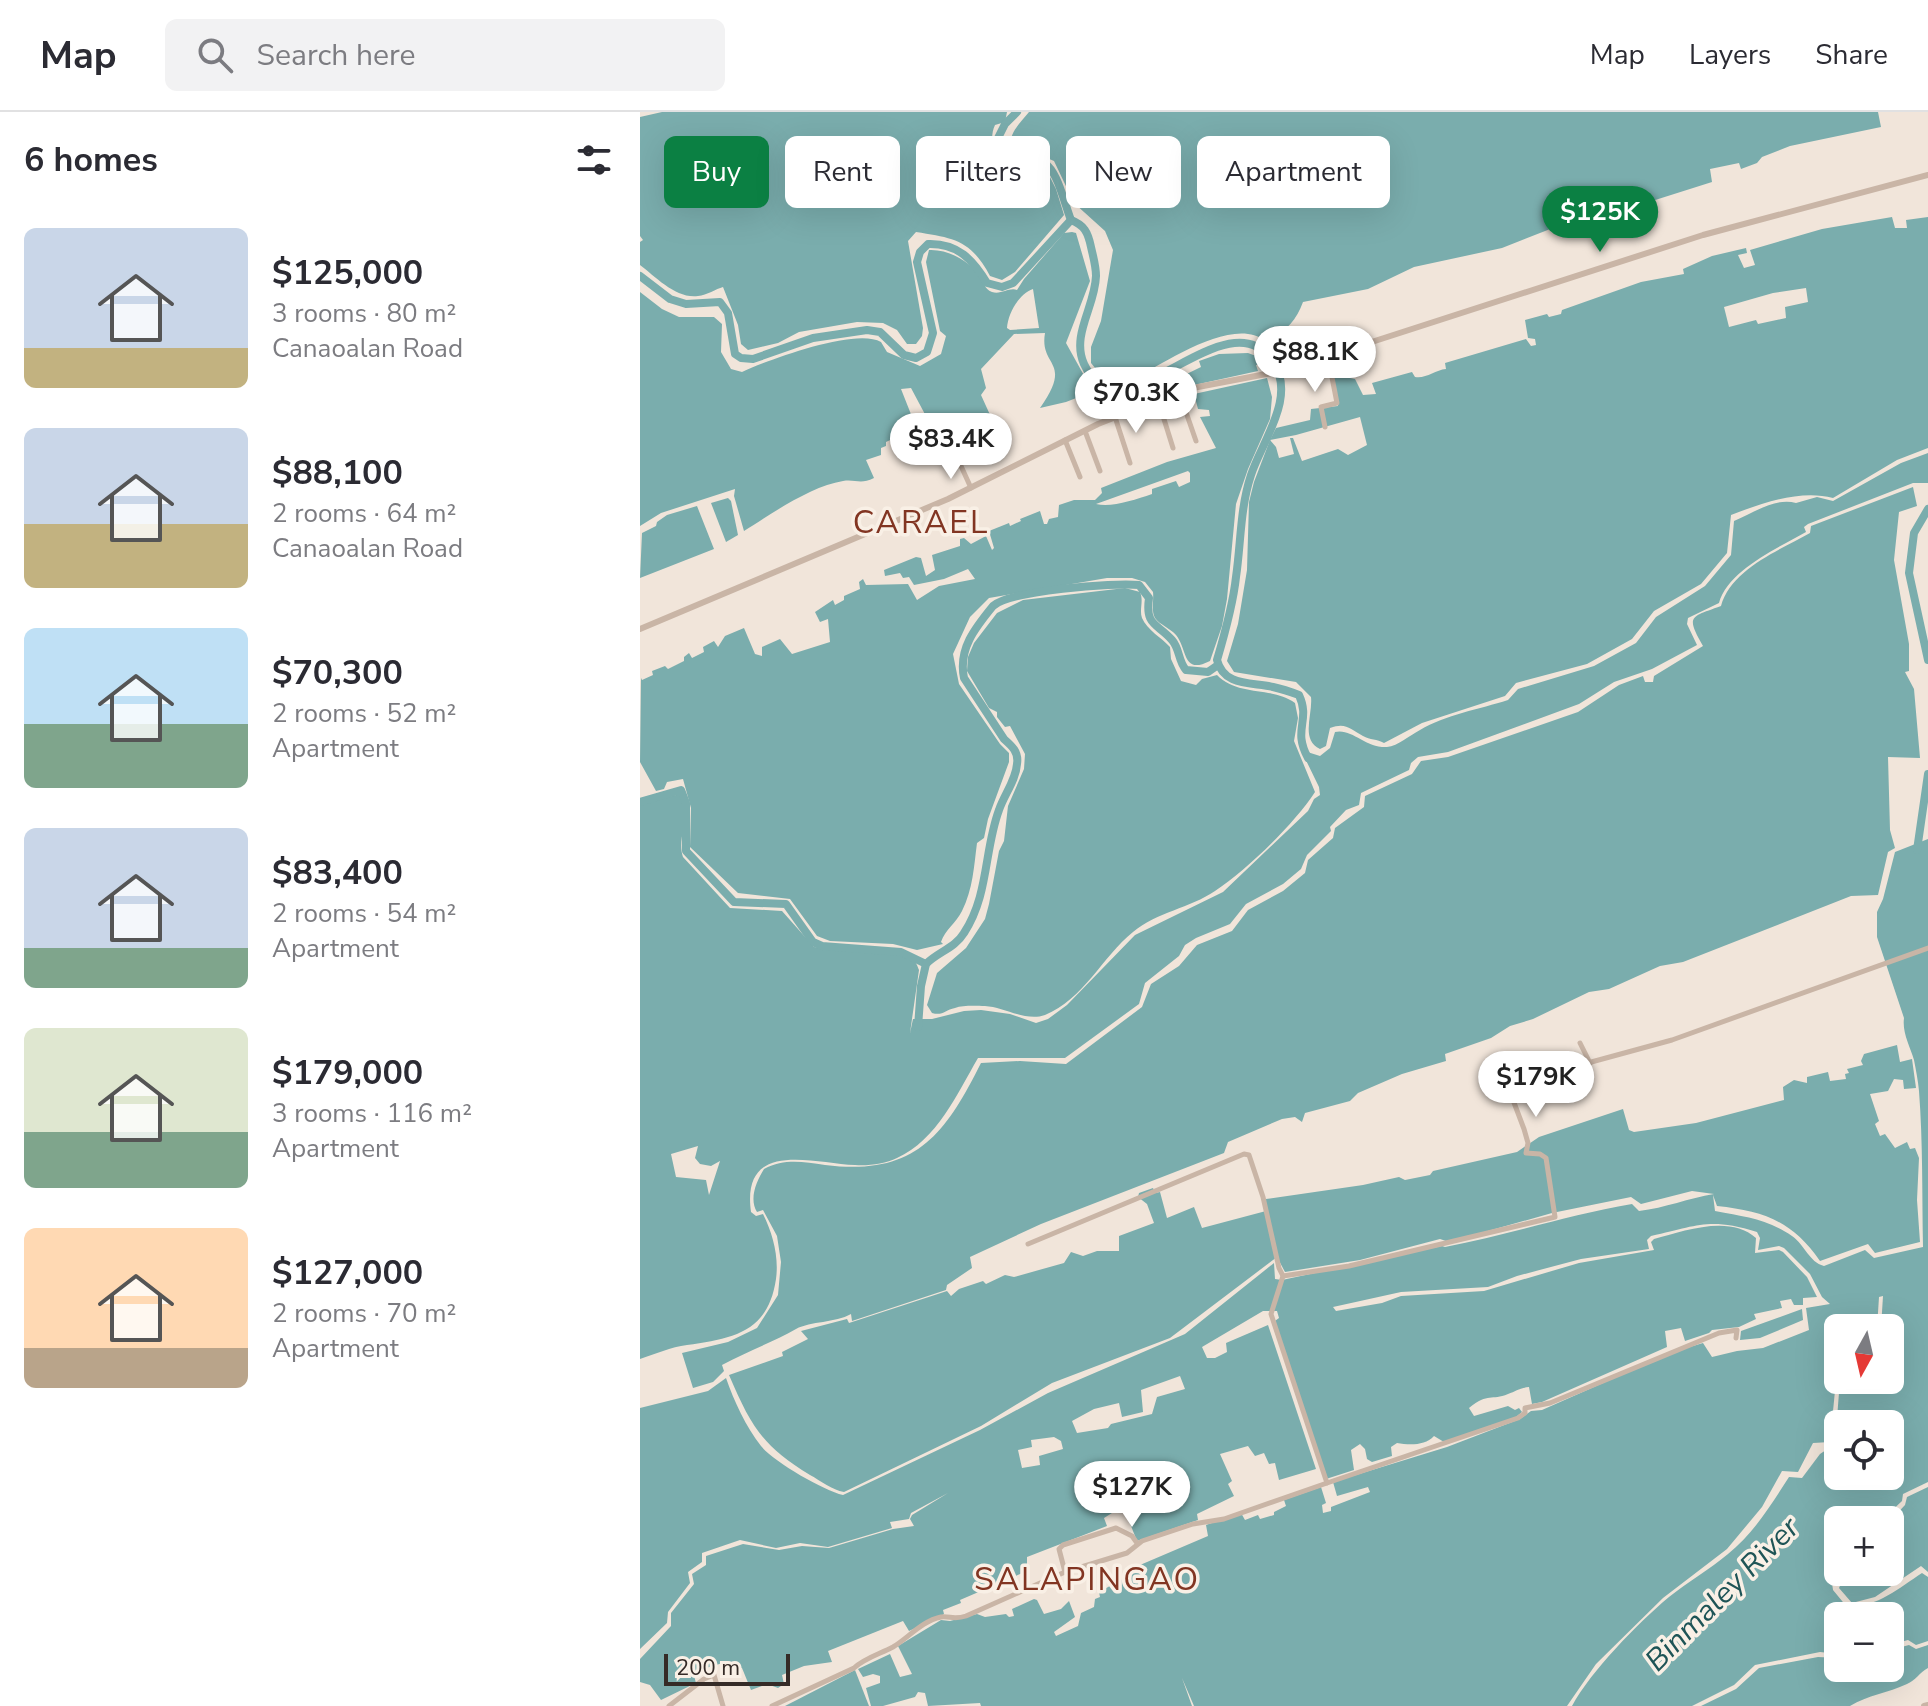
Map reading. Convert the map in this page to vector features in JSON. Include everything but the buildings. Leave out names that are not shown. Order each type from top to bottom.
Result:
[{"type":"street","points":[[640,629],[971,488],[1065,440],[1179,392],[1282,371],[1703,235],[1928,175]]},
{"type":"street","points":[[1325,427],[1321,407],[1337,403],[1328,357]]},
{"type":"street","points":[[1179,392],[1196,441]]},
{"type":"street","points":[[1158,400],[1173,448]]},
{"type":"street","points":[[1115,417],[1130,463]]},
{"type":"street","points":[[1085,431],[1100,471]]},
{"type":"street","points":[[1065,440],[1080,477]]},
{"type":"street","points":[[961,466],[971,488]]},
{"type":"street","points":[[1283,1278],[1349,1266],[1555,1217],[1546,1158],[1540,1154],[1526,1153],[1528,1143],[1509,1090],[1672,1040],[1928,948]]},
{"type":"street","points":[[1580,1043],[1590,1063]]},
{"type":"street","points":[[1028,1244],[1247,1154],[1263,1197],[1283,1278],[1271,1312],[1327,1483]]},
{"type":"street","points":[[772,1706],[854,1668],[942,1617],[953,1620],[966,1616],[1065,1572],[1127,1553],[1137,1543],[1193,1524],[1224,1519],[1518,1418],[1525,1413],[1525,1408],[1550,1403],[1719,1333],[1737,1330],[1736,1338]]},
{"type":"street","points":[[1065,1572],[1059,1549],[1063,1545],[1116,1528],[1132,1536],[1137,1543]]},
{"type":"street","points":[[669,1706],[714,1675],[723,1706]]},
{"type":"water","points":[[662,112],[1007,112],[1005,122],[995,125],[992,136],[916,136],[916,208],[1050,208],[1050,177],[1064,215],[1015,272],[1002,280],[990,276],[976,255],[960,243],[916,232],[908,241],[923,328],[916,344],[907,344],[897,330],[883,323],[857,322],[799,332],[778,343],[748,350],[741,344],[738,325],[723,287],[698,296],[682,294],[640,265],[640,242],[643,240],[640,236],[640,117]]},
{"type":"water","points":[[1029,112],[1878,112],[1881,127],[1790,146],[1741,169],[1739,163],[1710,169],[1712,182],[1611,214],[1591,206],[1563,224],[1502,248],[1414,267],[1368,289],[1303,302],[1289,326],[1265,341],[1251,335],[1235,334],[1217,338],[1179,354],[1132,380],[1126,380],[1104,375],[1091,363],[1091,347],[1101,321],[1113,250],[1105,231],[1080,208],[1181,208],[1181,136],[1066,136],[1066,186],[1054,161],[1050,159],[1050,136],[1012,136]]},
{"type":"water","points":[[1892,217],[1895,228],[1907,228],[1906,220],[1928,217],[1928,448],[1897,460],[1833,498],[1795,496],[1731,515],[1727,553],[1701,584],[1654,611],[1632,639],[1587,664],[1516,683],[1505,696],[1422,723],[1384,743],[1344,726],[1335,726],[1330,728],[1326,746],[1320,749],[1310,739],[1311,697],[1296,682],[1234,672],[1227,661],[1238,624],[1247,570],[1249,502],[1270,440],[1276,428],[1310,420],[1311,409],[1338,406],[1331,362],[1338,359],[1342,362],[1345,377],[1355,379],[1363,395],[1376,394],[1372,383],[1412,372],[1415,377],[1423,377],[1446,369],[1445,363],[1526,339],[1531,346],[1536,345],[1535,339],[1528,338],[1525,320],[1561,314],[1562,310],[1641,282],[1684,274],[1683,269],[1712,256],[1746,248],[1747,253],[1738,255],[1744,268],[1755,265],[1750,250],[1822,229]],"holes":[[[1806,288],[1808,302],[1785,307],[1786,318],[1758,324],[1756,320],[1729,327],[1724,307],[1773,293]],[[1360,417],[1367,445],[1348,455],[1338,449],[1302,461],[1293,438],[1290,438],[1294,454],[1279,458],[1270,440]]]},
{"type":"water","points":[[1064,233],[1076,233],[1090,281],[1066,343],[1091,388],[1089,393],[1040,408],[1050,392],[1055,372],[1046,353],[1045,333],[1014,334],[981,369],[986,388],[981,395],[991,417],[977,423],[978,432],[965,440],[960,431],[951,435],[955,445],[944,450],[911,388],[901,389],[922,442],[915,449],[907,432],[886,442],[886,446],[881,448],[881,455],[866,460],[874,478],[843,481],[818,489],[744,531],[734,496],[735,489],[661,513],[640,526],[640,292],[662,309],[679,317],[714,317],[722,324],[721,352],[731,369],[742,372],[812,347],[869,338],[881,342],[887,352],[920,366],[941,354],[946,336],[940,331],[926,262],[929,250],[958,257],[976,271],[987,289],[999,293],[1017,290]],"holes":[[[1033,289],[1039,328],[1007,328],[1015,305]]]},
{"type":"water","points":[[1248,353],[1256,356],[1260,364],[1256,365],[1258,371],[1167,391],[1164,385],[1201,367],[1199,361],[1219,354]]},
{"type":"water","points":[[1267,378],[1272,397],[1270,419],[1236,504],[1227,599],[1210,661],[1201,665],[1190,663],[1176,635],[1155,618],[1153,592],[1145,582],[1132,578],[1107,578],[989,598],[970,617],[953,654],[959,684],[1009,753],[1009,762],[984,838],[977,843],[966,903],[943,938],[943,944],[917,950],[893,944],[830,941],[817,936],[790,899],[738,893],[690,847],[691,808],[683,779],[667,782],[664,789],[656,791],[640,762],[641,678],[653,675],[652,671],[665,666],[668,669],[684,661],[689,653],[692,658],[704,652],[703,647],[714,641],[718,647],[725,636],[744,628],[755,654],[762,656],[762,647],[780,639],[792,654],[830,642],[828,619],[820,622],[815,612],[833,600],[835,605],[844,600],[844,596],[860,589],[859,582],[863,579],[866,585],[908,584],[917,600],[939,586],[975,579],[968,569],[944,579],[914,585],[909,577],[903,578],[900,573],[885,576],[884,570],[916,557],[921,558],[926,576],[935,570],[932,555],[960,546],[960,539],[964,538],[971,544],[986,536],[992,550],[989,531],[1009,523],[1010,526],[1040,511],[1044,524],[1047,524],[1049,519],[1058,517],[1059,505],[1074,500],[1095,500],[1102,493],[1101,488],[1167,462],[1216,448],[1200,417],[1210,416],[1209,410],[1198,409],[1194,394]],"holes":[[[1188,471],[1190,482],[1179,487],[1176,481],[1130,501],[1096,504]]]},
{"type":"water","points":[[1928,453],[1928,483],[1913,483],[1808,524],[1804,527],[1806,532],[1743,570],[1724,591],[1719,603],[1688,618],[1687,624],[1697,645],[1652,669],[1614,682],[1579,704],[1448,752],[1418,757],[1409,770],[1361,793],[1359,805],[1346,810],[1330,827],[1331,831],[1307,855],[1301,869],[1283,884],[1246,904],[1230,924],[1185,945],[1179,956],[1145,983],[1139,1004],[1065,1058],[978,1058],[935,1128],[911,1150],[892,1160],[855,1165],[783,1160],[768,1165],[757,1174],[751,1189],[751,1212],[756,1216],[763,1214],[776,1254],[776,1279],[765,1311],[746,1330],[733,1335],[675,1347],[640,1359],[640,804],[680,794],[685,810],[681,842],[683,857],[730,908],[782,911],[814,947],[882,952],[913,960],[919,970],[910,1033],[913,1019],[932,1019],[964,1011],[1010,1014],[1036,1023],[1048,1019],[1067,1005],[1135,935],[1223,892],[1308,811],[1320,795],[1301,750],[1320,756],[1330,748],[1335,732],[1353,735],[1372,745],[1391,746],[1440,720],[1508,700],[1518,689],[1594,666],[1636,643],[1656,617],[1705,586],[1731,555],[1734,521],[1781,502],[1796,503],[1817,497],[1833,501],[1901,463]],"holes":[[[698,1146],[695,1158],[700,1164],[711,1166],[720,1161],[709,1195],[706,1180],[676,1177],[671,1154]]]},
{"type":"water","points":[[1913,487],[1917,506],[1899,512],[1894,560],[1909,644],[1909,671],[1905,672],[1914,689],[1920,758],[1888,757],[1890,830],[1895,848],[1888,852],[1878,895],[1851,896],[1683,962],[1660,966],[1609,989],[1589,992],[1533,1019],[1510,1026],[1491,1038],[1445,1054],[1446,1061],[1402,1074],[1358,1093],[1350,1101],[1305,1113],[1302,1122],[1295,1117],[1282,1119],[1228,1142],[1224,1153],[1041,1224],[970,1257],[972,1268],[947,1285],[946,1290],[852,1321],[851,1314],[802,1326],[722,1365],[724,1371],[713,1382],[693,1388],[682,1353],[728,1342],[757,1328],[778,1295],[781,1262],[777,1236],[763,1210],[757,1212],[754,1202],[756,1185],[764,1169],[779,1163],[794,1162],[856,1167],[904,1157],[939,1131],[954,1112],[981,1063],[1020,1061],[1066,1064],[1142,1007],[1151,984],[1179,966],[1197,945],[1232,931],[1248,910],[1283,891],[1305,873],[1308,860],[1333,838],[1335,828],[1364,807],[1365,796],[1412,774],[1421,761],[1448,757],[1578,712],[1619,685],[1643,676],[1645,682],[1653,682],[1654,676],[1703,646],[1694,628],[1694,618],[1721,606],[1735,581],[1758,562],[1810,533],[1811,526]]},
{"type":"water","points":[[728,498],[738,535],[726,542],[711,503]]},
{"type":"water","points":[[697,506],[714,549],[640,578],[642,533],[656,526],[667,515]]},
{"type":"water","points":[[1125,588],[1140,592],[1142,618],[1170,647],[1171,659],[1181,681],[1196,685],[1202,679],[1217,675],[1235,686],[1276,695],[1295,703],[1298,718],[1294,741],[1315,792],[1283,831],[1228,882],[1205,897],[1142,925],[1122,942],[1071,999],[1058,1008],[1038,1017],[985,1006],[962,1006],[932,1013],[927,1005],[937,973],[966,948],[985,919],[999,851],[1004,841],[1008,806],[1024,769],[1025,754],[1010,726],[1005,727],[997,712],[989,708],[967,671],[968,657],[974,643],[997,613],[1023,600]]},
{"type":"water","name":"Binmaley River","points":[[1928,839],[1928,1482],[1903,1494],[1897,1506],[1824,1506],[1824,1586],[1832,1586],[1843,1602],[1824,1602],[1824,1652],[1755,1665],[1734,1685],[1692,1706],[1572,1706],[1603,1663],[1630,1634],[1669,1597],[1737,1546],[1762,1518],[1789,1477],[1802,1478],[1824,1451],[1824,1490],[1904,1490],[1904,1410],[1838,1410],[1839,1394],[1904,1394],[1904,1314],[1882,1314],[1883,1296],[1879,1297],[1878,1314],[1824,1314],[1824,1394],[1835,1394],[1833,1410],[1824,1410],[1824,1442],[1813,1443],[1798,1472],[1782,1471],[1762,1507],[1727,1549],[1663,1598],[1596,1664],[1567,1706],[1194,1706],[1182,1678],[1192,1706],[981,1706],[980,1703],[928,1706],[925,1693],[918,1692],[915,1697],[883,1706],[871,1706],[866,1688],[880,1683],[880,1676],[873,1674],[863,1677],[858,1669],[890,1654],[900,1677],[912,1674],[898,1646],[941,1620],[950,1621],[977,1614],[985,1617],[1014,1616],[1012,1609],[1034,1599],[1044,1614],[1061,1609],[1069,1601],[1075,1617],[1054,1632],[1056,1636],[1078,1626],[1081,1613],[1094,1607],[1095,1599],[1100,1597],[1099,1592],[1139,1570],[1140,1565],[1208,1536],[1206,1525],[1241,1513],[1245,1520],[1258,1515],[1260,1519],[1274,1515],[1286,1506],[1284,1500],[1321,1487],[1326,1503],[1322,1505],[1323,1513],[1331,1511],[1331,1507],[1370,1492],[1368,1487],[1337,1496],[1333,1482],[1447,1447],[1520,1419],[1531,1411],[1542,1410],[1673,1352],[1703,1343],[1712,1357],[1763,1348],[1809,1330],[1806,1308],[1830,1304],[1822,1297],[1810,1274],[1784,1248],[1758,1250],[1760,1238],[1757,1232],[1741,1227],[1714,1224],[1651,1236],[1647,1240],[1649,1249],[1581,1259],[1488,1287],[1401,1292],[1333,1307],[1336,1311],[1382,1303],[1401,1296],[1484,1291],[1579,1263],[1654,1250],[1651,1242],[1654,1239],[1706,1226],[1733,1227],[1745,1231],[1756,1238],[1755,1253],[1783,1252],[1807,1277],[1817,1297],[1803,1298],[1803,1305],[1794,1305],[1791,1299],[1780,1301],[1782,1308],[1754,1314],[1756,1319],[1739,1327],[1712,1330],[1685,1341],[1681,1328],[1665,1331],[1667,1347],[1542,1402],[1532,1404],[1529,1387],[1486,1398],[1469,1408],[1474,1416],[1508,1406],[1515,1410],[1519,1408],[1522,1412],[1516,1417],[1444,1442],[1434,1436],[1422,1443],[1397,1443],[1391,1447],[1392,1456],[1372,1462],[1367,1459],[1365,1449],[1360,1444],[1351,1450],[1354,1470],[1326,1479],[1272,1323],[1279,1318],[1277,1311],[1263,1311],[1202,1347],[1207,1358],[1215,1358],[1227,1352],[1226,1343],[1268,1325],[1316,1469],[1279,1480],[1275,1463],[1269,1464],[1264,1453],[1255,1456],[1248,1446],[1220,1454],[1232,1481],[1228,1484],[1234,1496],[1197,1514],[1198,1520],[1137,1541],[1123,1506],[1104,1518],[1107,1526],[1027,1557],[1027,1571],[960,1600],[961,1603],[943,1610],[941,1616],[909,1631],[903,1621],[828,1651],[832,1662],[804,1666],[782,1675],[784,1684],[778,1688],[767,1684],[751,1690],[742,1668],[726,1662],[693,1672],[696,1683],[661,1700],[650,1685],[640,1682],[640,1659],[671,1626],[671,1613],[694,1584],[692,1574],[706,1565],[706,1556],[743,1544],[779,1550],[802,1546],[829,1548],[914,1526],[910,1519],[912,1515],[948,1493],[911,1513],[909,1519],[890,1522],[892,1528],[828,1547],[800,1543],[776,1548],[740,1540],[702,1553],[702,1562],[688,1572],[690,1583],[668,1612],[667,1623],[640,1649],[640,1408],[708,1391],[726,1378],[745,1422],[767,1452],[799,1475],[843,1495],[980,1430],[1048,1393],[1185,1334],[1274,1263],[1275,1279],[1282,1280],[1632,1204],[1639,1211],[1714,1194],[1692,1191],[1641,1204],[1631,1197],[1552,1213],[1449,1242],[1440,1239],[1360,1260],[1285,1272],[1277,1257],[1170,1338],[1052,1383],[981,1426],[844,1492],[827,1485],[780,1454],[760,1433],[744,1408],[729,1375],[783,1356],[782,1352],[808,1339],[801,1331],[847,1319],[849,1323],[947,1291],[951,1296],[959,1289],[983,1281],[986,1284],[1005,1275],[1014,1277],[1064,1263],[1071,1252],[1083,1256],[1097,1251],[1119,1251],[1119,1236],[1154,1223],[1147,1204],[1138,1197],[1139,1193],[1153,1188],[1155,1193],[1160,1192],[1167,1218],[1194,1207],[1202,1228],[1266,1211],[1266,1199],[1399,1177],[1405,1180],[1517,1152],[1539,1137],[1623,1109],[1629,1130],[1634,1132],[1696,1123],[1784,1100],[1783,1087],[1794,1080],[1807,1083],[1807,1077],[1828,1072],[1830,1081],[1846,1079],[1847,1069],[1863,1065],[1864,1054],[1897,1045],[1900,1062],[1912,1059],[1916,1088],[1904,1089],[1903,1080],[1894,1079],[1888,1091],[1870,1094],[1879,1121],[1875,1124],[1880,1136],[1885,1134],[1895,1148],[1907,1142],[1910,1149],[1915,1148],[1919,1158],[1917,1200],[1920,1242],[1875,1253],[1868,1244],[1820,1261],[1799,1236],[1776,1220],[1749,1211],[1717,1206],[1713,1195],[1715,1211],[1773,1225],[1796,1240],[1814,1261],[1824,1266],[1865,1250],[1874,1258],[1923,1247],[1918,1079],[1905,1034],[1904,1018],[1877,937],[1877,912],[1895,852]],"holes":[[[1180,1376],[1185,1389],[1157,1397],[1152,1414],[1111,1424],[1108,1428],[1077,1433],[1072,1421],[1094,1409],[1119,1403],[1122,1417],[1143,1412],[1141,1390]],[[1054,1437],[1061,1441],[1063,1449],[1039,1456],[1040,1465],[1022,1468],[1018,1450],[1032,1447],[1031,1440]]]},
{"type":"water","points":[[1802,1309],[1803,1320],[1760,1338],[1740,1340],[1741,1331]]},
{"type":"water","points":[[1928,1487],[1928,1572],[1921,1566],[1904,1577],[1904,1506],[1907,1497]]},
{"type":"water","points":[[1922,1573],[1928,1577],[1928,1641],[1916,1645],[1904,1641],[1904,1602],[1873,1602]]},
{"type":"water","points":[[1891,1586],[1875,1597],[1856,1602],[1851,1602],[1839,1588]]},
{"type":"water","points":[[1928,1645],[1928,1668],[1910,1683],[1850,1706],[1701,1706],[1736,1689],[1759,1668],[1818,1657],[1824,1657],[1824,1682],[1904,1682],[1904,1646],[1916,1649]]},
{"type":"water","points":[[855,1670],[869,1706],[785,1706]]},
{"type":"waterway","name":"CARAEL","points":[[1017,112],[1005,124],[998,138],[1003,150],[1014,160],[1034,159],[1048,166],[1059,184],[1071,220]]},
{"type":"waterway","points":[[1071,220],[1087,233],[1095,265],[1095,287],[1080,342],[1084,364],[1101,384],[1122,388],[1228,344],[1252,345],[1272,360],[1279,374],[1280,403],[1247,487],[1233,598],[1217,660],[1221,669],[1232,679],[1299,695],[1303,712],[1302,740],[1308,758]]},
{"type":"waterway","points":[[640,276],[670,299],[686,304],[720,302],[728,313],[735,354],[741,358],[753,359],[813,338],[867,330],[880,332],[904,355],[916,358],[927,352],[933,333],[917,262],[920,252],[928,244],[948,246],[964,254],[987,283],[1002,287],[1013,283],[1071,220]]},
{"type":"waterway","points":[[1928,509],[1914,533],[1909,573],[1928,660]]},
{"type":"waterway","points":[[918,1027],[926,964],[956,942],[972,918],[982,888],[994,825],[1016,770],[1014,750],[964,678],[966,648],[974,631],[993,606],[1040,592],[1086,586],[1139,585],[1149,598],[1149,614],[1153,623],[1175,644],[1186,670],[1208,672],[1218,665]]},
{"type":"waterway","points":[[1917,850],[1928,774]]},
{"type":"waterway","points":[[640,802],[681,790],[686,803],[686,851],[734,902],[786,904],[813,942],[822,946],[901,952],[926,964]]},
{"type":"district","name":"CARAEL","points":[[921,522]]},
{"type":"district","name":"SALAPINGAO","points":[[1087,1579]]}]
